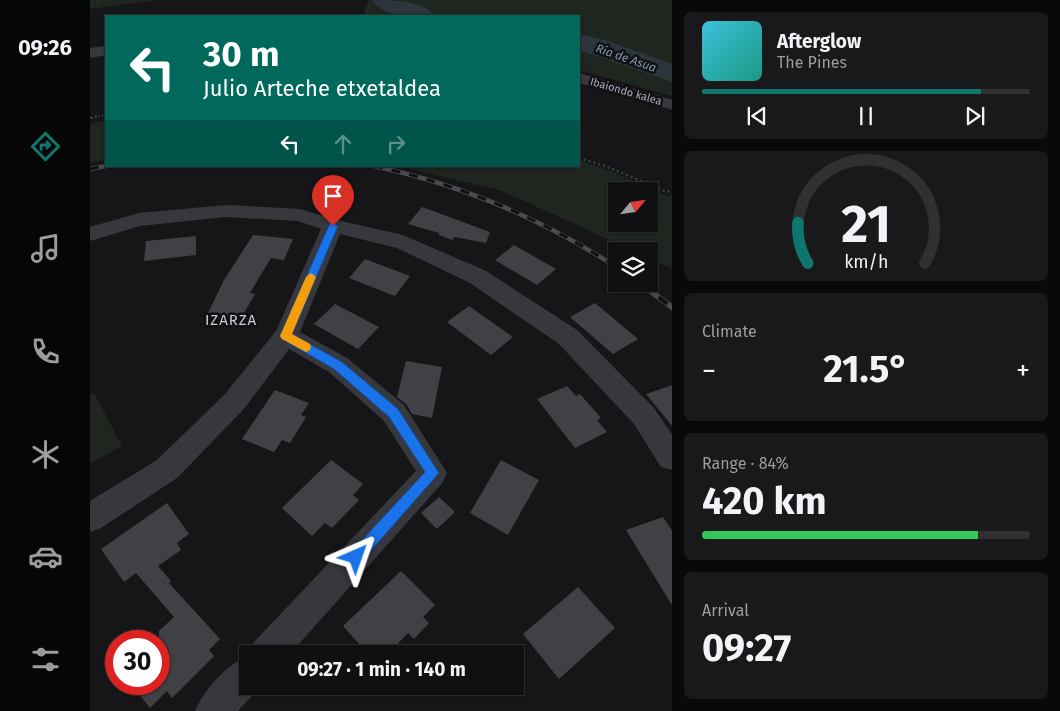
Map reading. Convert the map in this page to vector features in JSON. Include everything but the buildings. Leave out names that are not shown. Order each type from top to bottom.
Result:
[{"type":"street","points":[[90,53],[105,51]]},
{"type":"street","name":"Ibaiondo kalea","points":[[580,78],[672,105]]},
{"type":"street","points":[[90,234],[139,220],[226,211],[300,215],[333,226],[403,242],[478,277],[568,337],[644,416],[671,458]]},
{"type":"street","points":[[90,518],[166,469],[234,402],[286,336],[333,226]]},
{"type":"street","points":[[274,645],[432,473],[394,413],[338,365],[286,336]]},
{"type":"street","points":[[213,711],[239,684]]},
{"type":"path","points":[[90,6],[100,0]]},
{"type":"path","points":[[90,118],[105,115]]},
{"type":"path","points":[[580,158],[605,166],[658,189],[667,192],[672,189]]},
{"type":"shaded area","points":[[90,0],[159,0],[90,9]]},
{"type":"shaded area","points":[[368,0],[672,0],[672,96],[580,70],[580,15],[363,15]]},
{"type":"shaded area","points":[[105,120],[105,160],[90,163],[90,124]]},
{"type":"shaded area","points":[[580,160],[636,182],[608,182],[608,232],[658,232],[658,192],[668,196],[672,194],[672,269],[658,262],[658,242],[614,242],[502,191],[403,167],[580,167]]},
{"type":"shaded area","points":[[94,393],[122,446],[90,463],[90,395]]},
{"type":"waterway","name":"Ría de Asua","points":[[384,0],[394,6],[420,15]]},
{"type":"waterway","name":"Ría de Asua","points":[[580,42],[596,46],[672,74]]},
{"type":"railway","points":[[90,169],[105,166]]},
{"type":"railway","points":[[378,167],[438,183],[500,205],[559,233],[608,262]]},
{"type":"railway","points":[[652,292],[672,307]]},
{"type":"slow traffic","points":[[306,347],[286,336],[311,277]]},
{"type":"district","name":"IZARZA","points":[[231,320]]},
{"type":"route","points":[[333,226],[286,336],[338,365],[394,413],[432,473],[356,557]]}]
